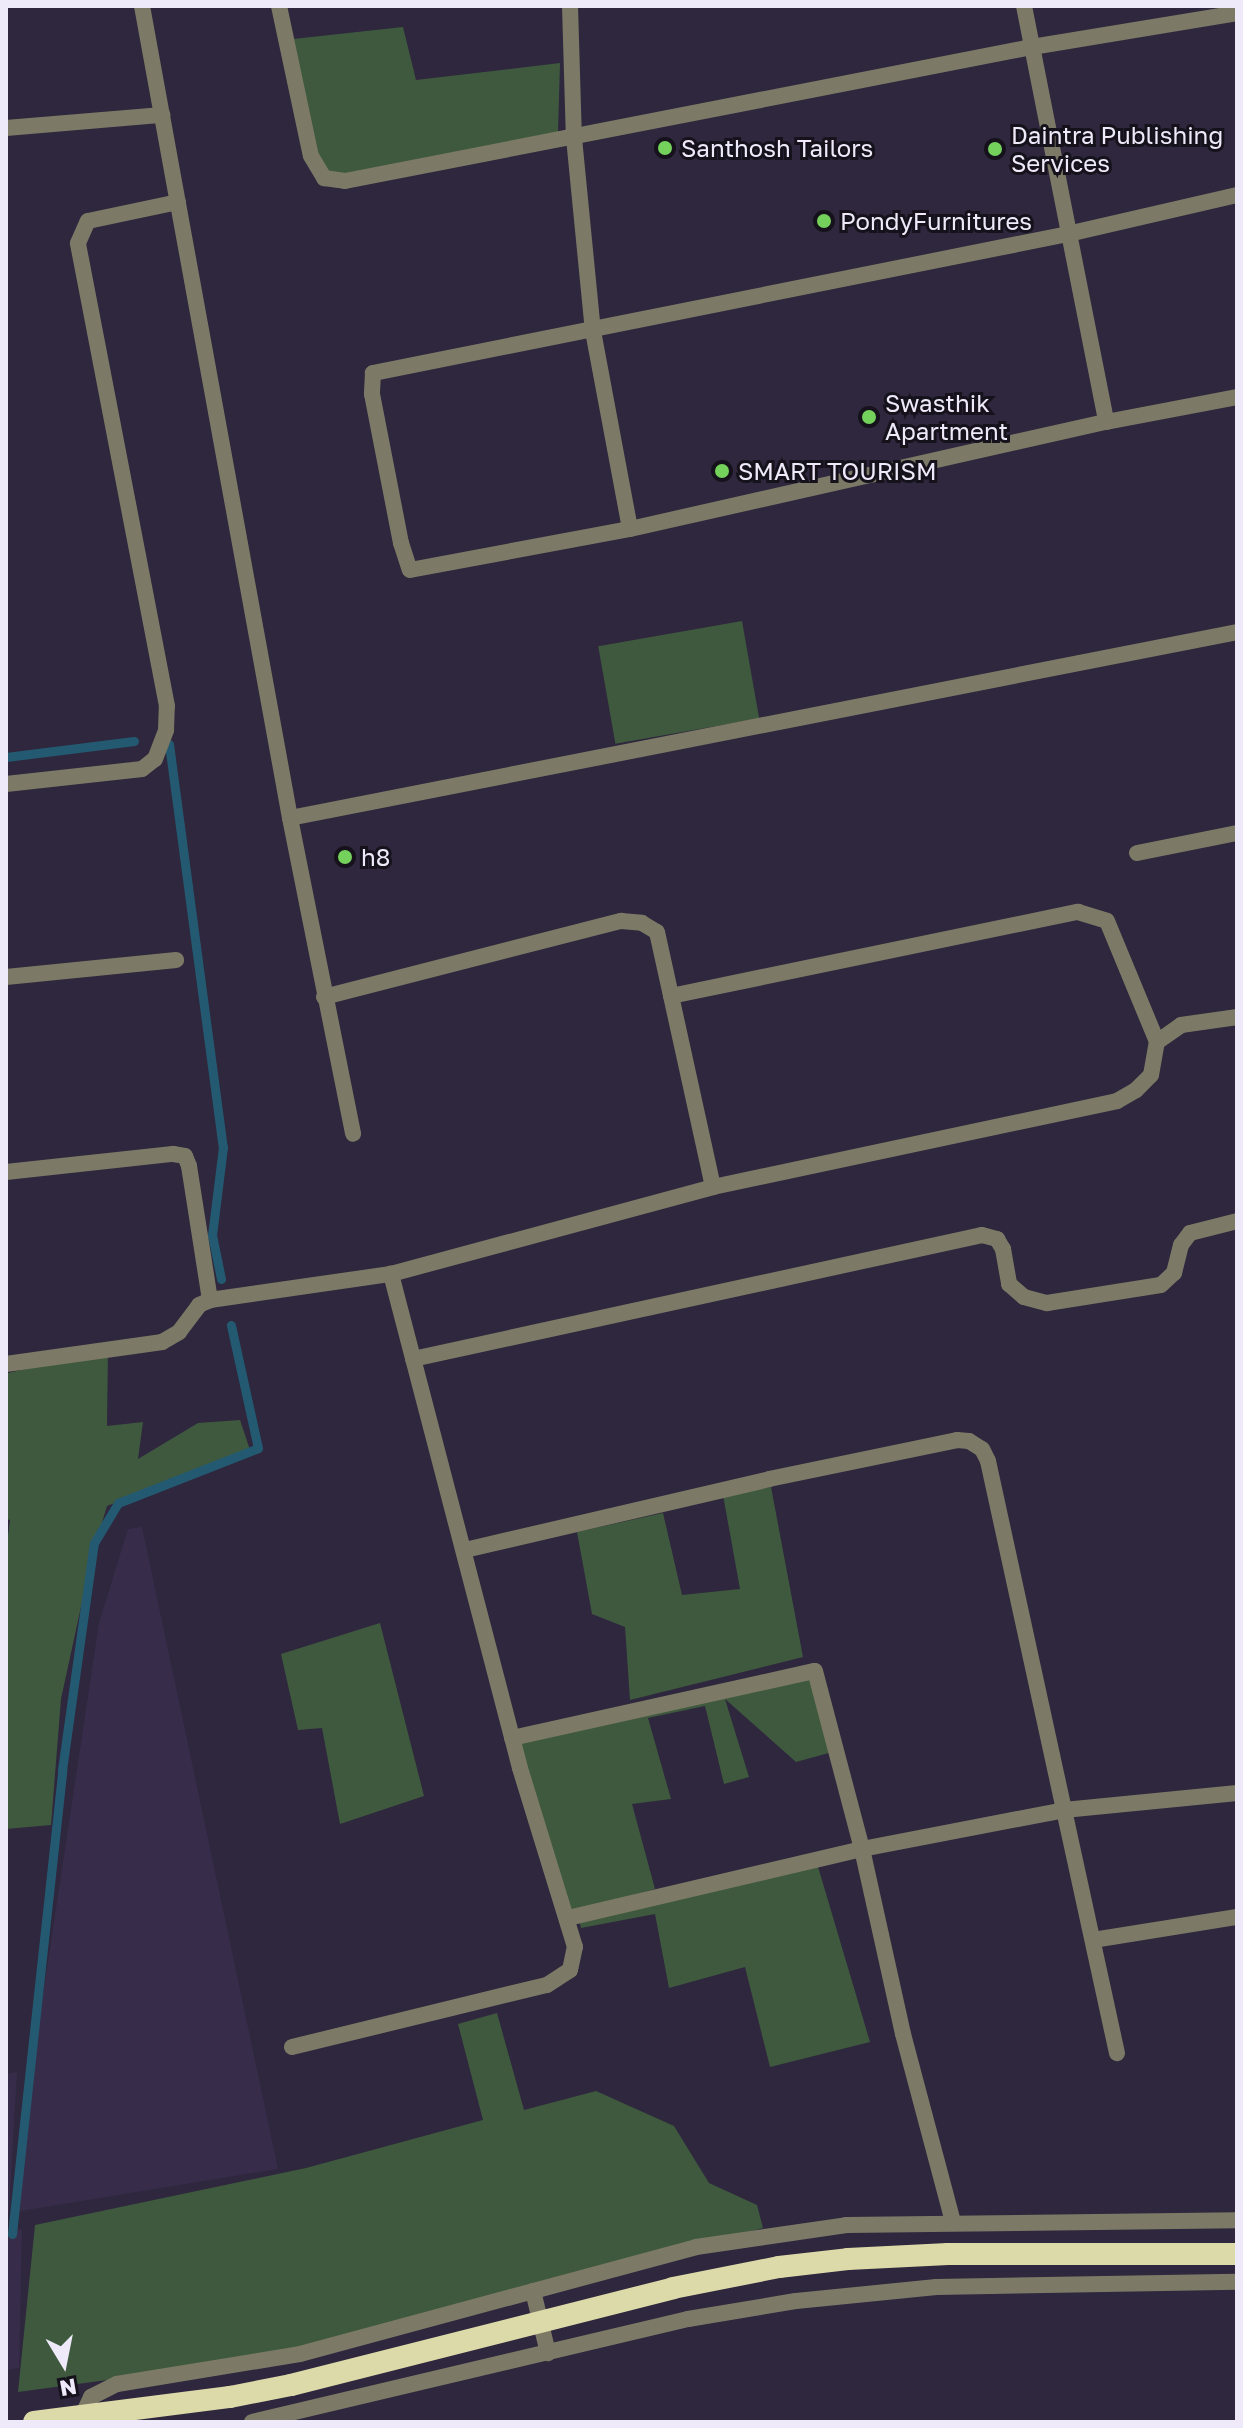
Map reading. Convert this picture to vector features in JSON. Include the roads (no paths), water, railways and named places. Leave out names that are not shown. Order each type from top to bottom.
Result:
[{"type":"highway","points":[[34,2422],[230,2397],[291,2385],[673,2288],[779,2267],[848,2259],[948,2254],[1237,2254]]},
{"type":"street","points":[[142,6],[290,818],[353,1134]]},
{"type":"street","points":[[279,6],[311,156],[324,178],[345,181],[1032,47],[1237,13]]},
{"type":"street","points":[[570,6],[574,138],[593,331],[630,529]]},
{"type":"street","points":[[1024,6],[1106,422]]},
{"type":"street","points":[[6,128],[162,115]]},
{"type":"street","points":[[1237,195],[1068,234],[373,373],[372,394],[401,543],[410,570],[630,529],[1106,422],[1237,397]]},
{"type":"street","points":[[6,784],[142,769],[155,759],[166,730],[167,706],[78,243],[88,221],[178,202]]},
{"type":"street","points":[[290,818],[1237,632]]},
{"type":"street","points":[[1137,853],[1237,833]]},
{"type":"street","points":[[6,1364],[162,1342],[179,1332],[199,1305],[210,1300],[391,1274],[713,1187],[1117,1101],[1136,1090],[1151,1075],[1157,1042],[1107,921],[1078,912],[671,996]]},
{"type":"street","points":[[324,997],[621,921],[642,923],[657,932],[713,1187]]},
{"type":"street","points":[[6,977],[176,960]]},
{"type":"street","points":[[1157,1042],[1181,1025],[1237,1017]]},
{"type":"street","points":[[6,1172],[173,1154],[185,1156],[210,1300]]},
{"type":"street","points":[[413,1359],[982,1235],[997,1239],[1003,1249],[1009,1284],[1024,1297],[1047,1303],[1161,1285],[1174,1273],[1181,1245],[1190,1233],[1237,1221]]},
{"type":"street","points":[[292,2047],[547,1985],[570,1970],[575,1947],[512,1738],[391,1274]]},
{"type":"street","points":[[465,1550],[769,1479],[957,1440],[969,1441],[982,1449],[988,1461],[1117,2053]]},
{"type":"street","points":[[512,1738],[815,1671],[862,1849],[903,2034],[953,2222]]},
{"type":"street","points":[[568,1918],[862,1849],[1064,1810],[1237,1793]]},
{"type":"street","points":[[1093,1940],[1237,1917]]},
{"type":"street","points":[[79,2422],[91,2397],[117,2384],[300,2354],[696,2247],[793,2231],[953,2222],[1237,2220]]},
{"type":"street","points":[[252,2422],[688,2319],[796,2301],[936,2287],[1237,2282]]},
{"type":"street","points":[[533,2291],[548,2353]]},
{"type":"waterway","points":[[6,757],[134,741]]},
{"type":"waterway","points":[[169,744],[223,1147],[212,1235],[221,1279]]},
{"type":"waterway","points":[[12,2234],[62,1770],[94,1543],[118,1503],[258,1448],[231,1325]]},
{"type":"place","name":"Santhosh Tailors","points":[[665,148]]},
{"type":"place","name":"Daintra Publishing Services","points":[[995,149]]},
{"type":"place","name":"PondyFurnitures","points":[[824,221]]},
{"type":"place","name":"Swasthik Apartment","points":[[869,417]]},
{"type":"place","name":"SMART TOURISM","points":[[722,471]]},
{"type":"place","name":"h8","points":[[345,857]]}]
